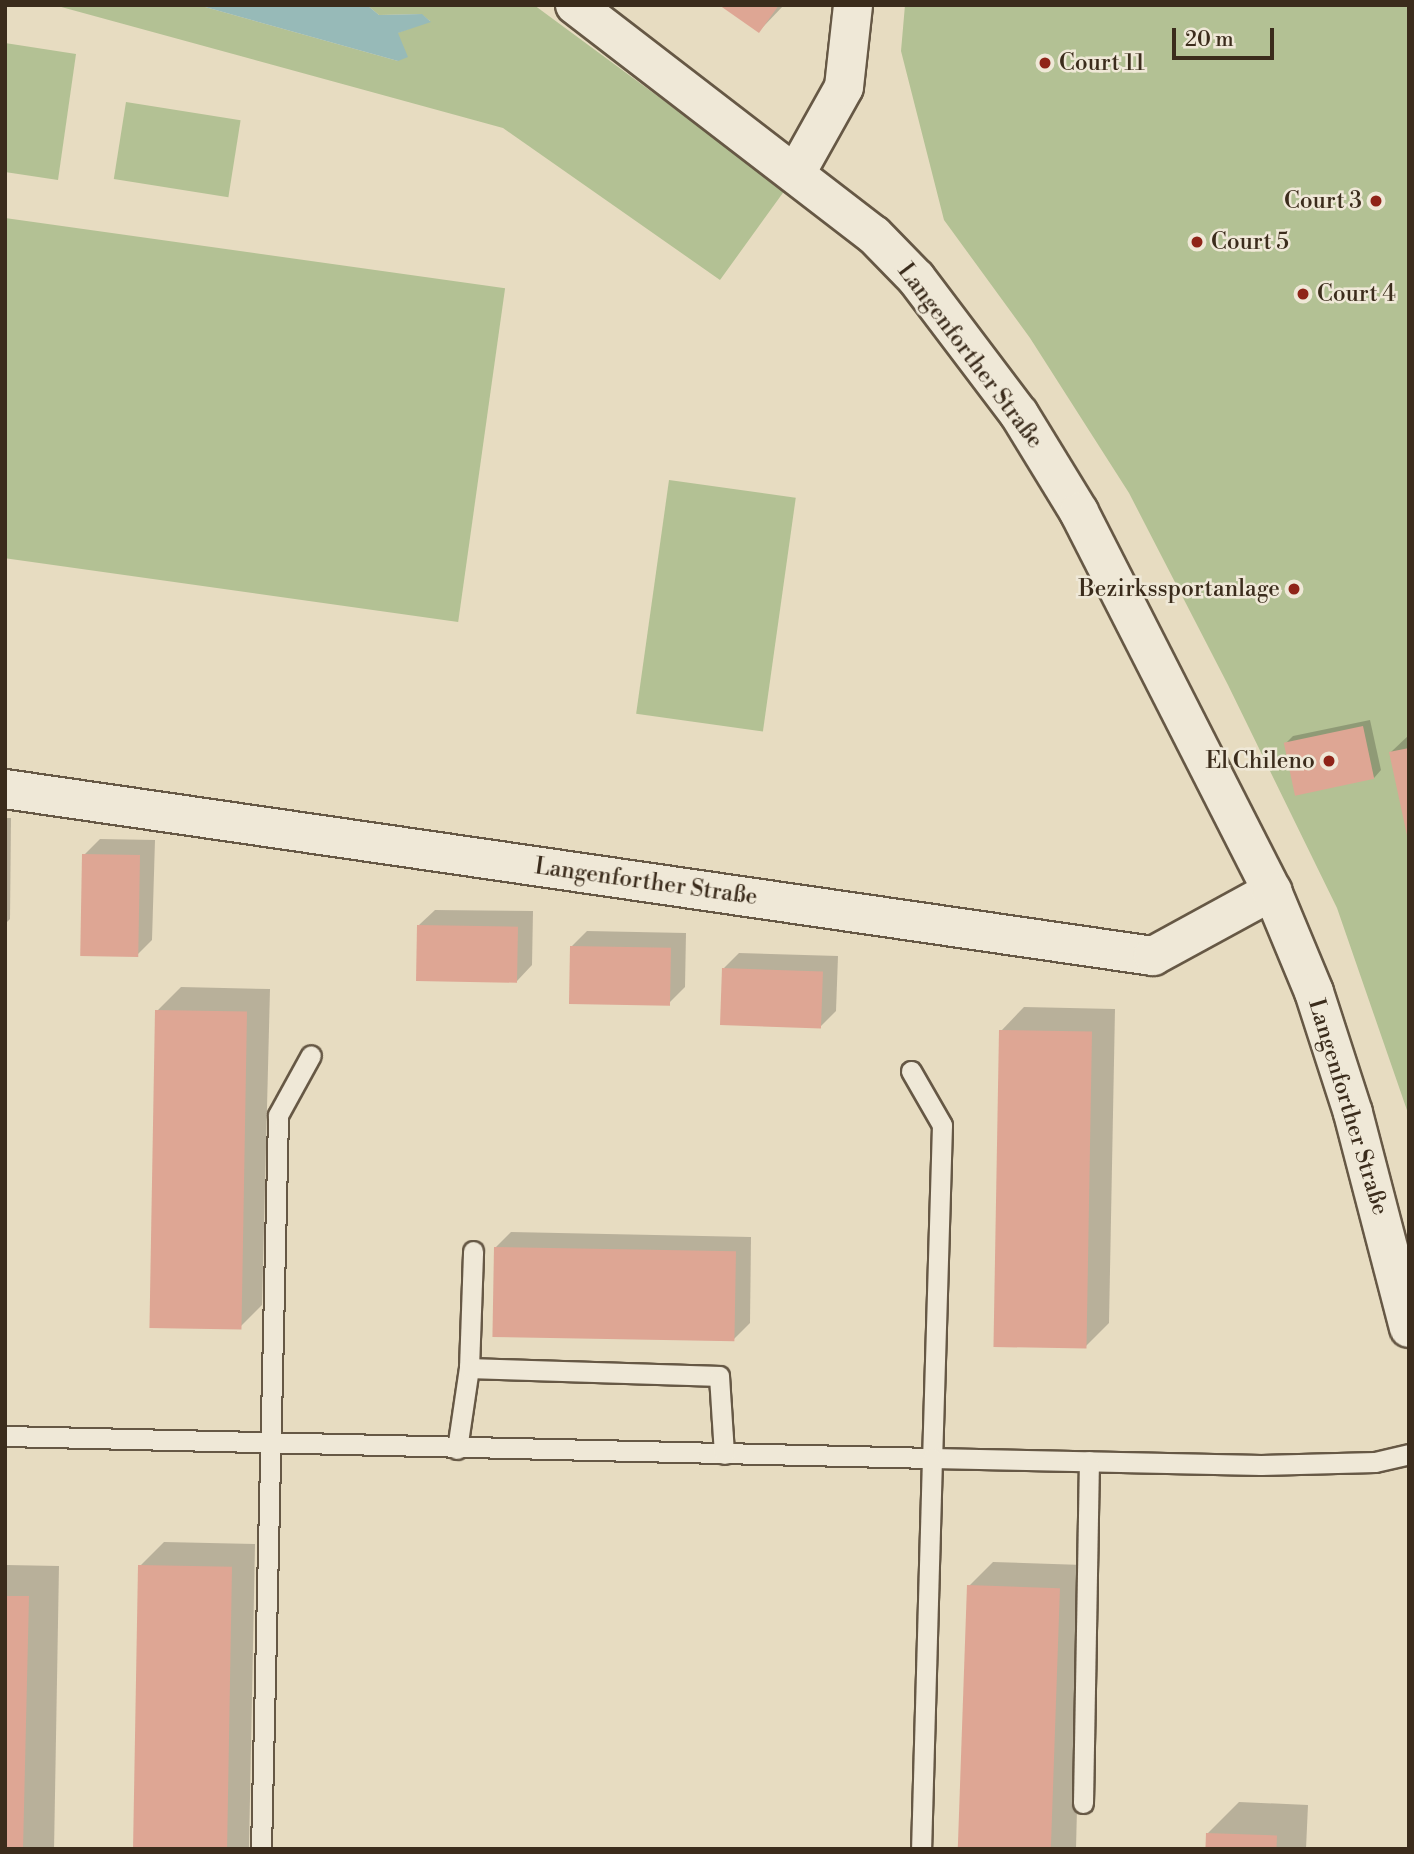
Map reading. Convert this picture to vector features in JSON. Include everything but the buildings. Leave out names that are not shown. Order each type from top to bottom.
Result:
[{"type":"main road","name":"Langenforther Straße","points":[[575,5],[874,235],[916,278],[1019,414],[1079,512],[1272,891],[1314,992],[1353,1113],[1409,1328]]},
{"type":"main road","points":[[796,173],[844,87],[853,5]]},
{"type":"main road","name":"Langenforther Straße","points":[[5,789],[1153,956],[1272,891]]},
{"type":"lane","points":[[261,1849],[278,1115],[311,1055]]},
{"type":"lane","points":[[911,1071],[942,1125],[921,1849]]},
{"type":"lane","points":[[457,1449],[469,1368],[473,1251]]},
{"type":"lane","points":[[469,1368],[719,1377],[724,1454]]},
{"type":"lane","points":[[5,1436],[272,1446],[1261,1465],[1375,1462],[1409,1454]]},
{"type":"lane","points":[[1083,1803],[1089,1461]]},
{"type":"green space","points":[[54,5],[198,5],[398,61],[397,33],[430,21],[421,14],[379,15],[367,5],[534,5],[785,190],[720,280],[503,128]]},
{"type":"green space","name":"Bezirkssportanlage","points":[[905,5],[1409,5],[1409,1116],[1337,908],[1228,685],[1129,493],[1030,338],[944,220],[901,51]]},
{"type":"green space","points":[[5,43],[76,54],[58,180],[5,172]]},
{"type":"green space","points":[[126,102],[241,120],[228,197],[114,179]]},
{"type":"green space","points":[[5,218],[505,288],[458,622],[5,558]]},
{"type":"green space","points":[[669,480],[796,498],[763,732],[636,714]]},
{"type":"water","points":[[198,5],[367,5],[379,15],[422,14],[431,22],[398,33],[408,57],[398,61]]},
{"type":"place","name":"Court 11","points":[[1045,63]]},
{"type":"place","name":"Court 3","points":[[1376,201]]},
{"type":"place","name":"Court 5","points":[[1197,242]]},
{"type":"place","name":"Court 4","points":[[1303,294]]},
{"type":"place","name":"Bezirkssportanlage","points":[[1294,589]]},
{"type":"place","name":"El Chileno","points":[[1329,761]]}]
